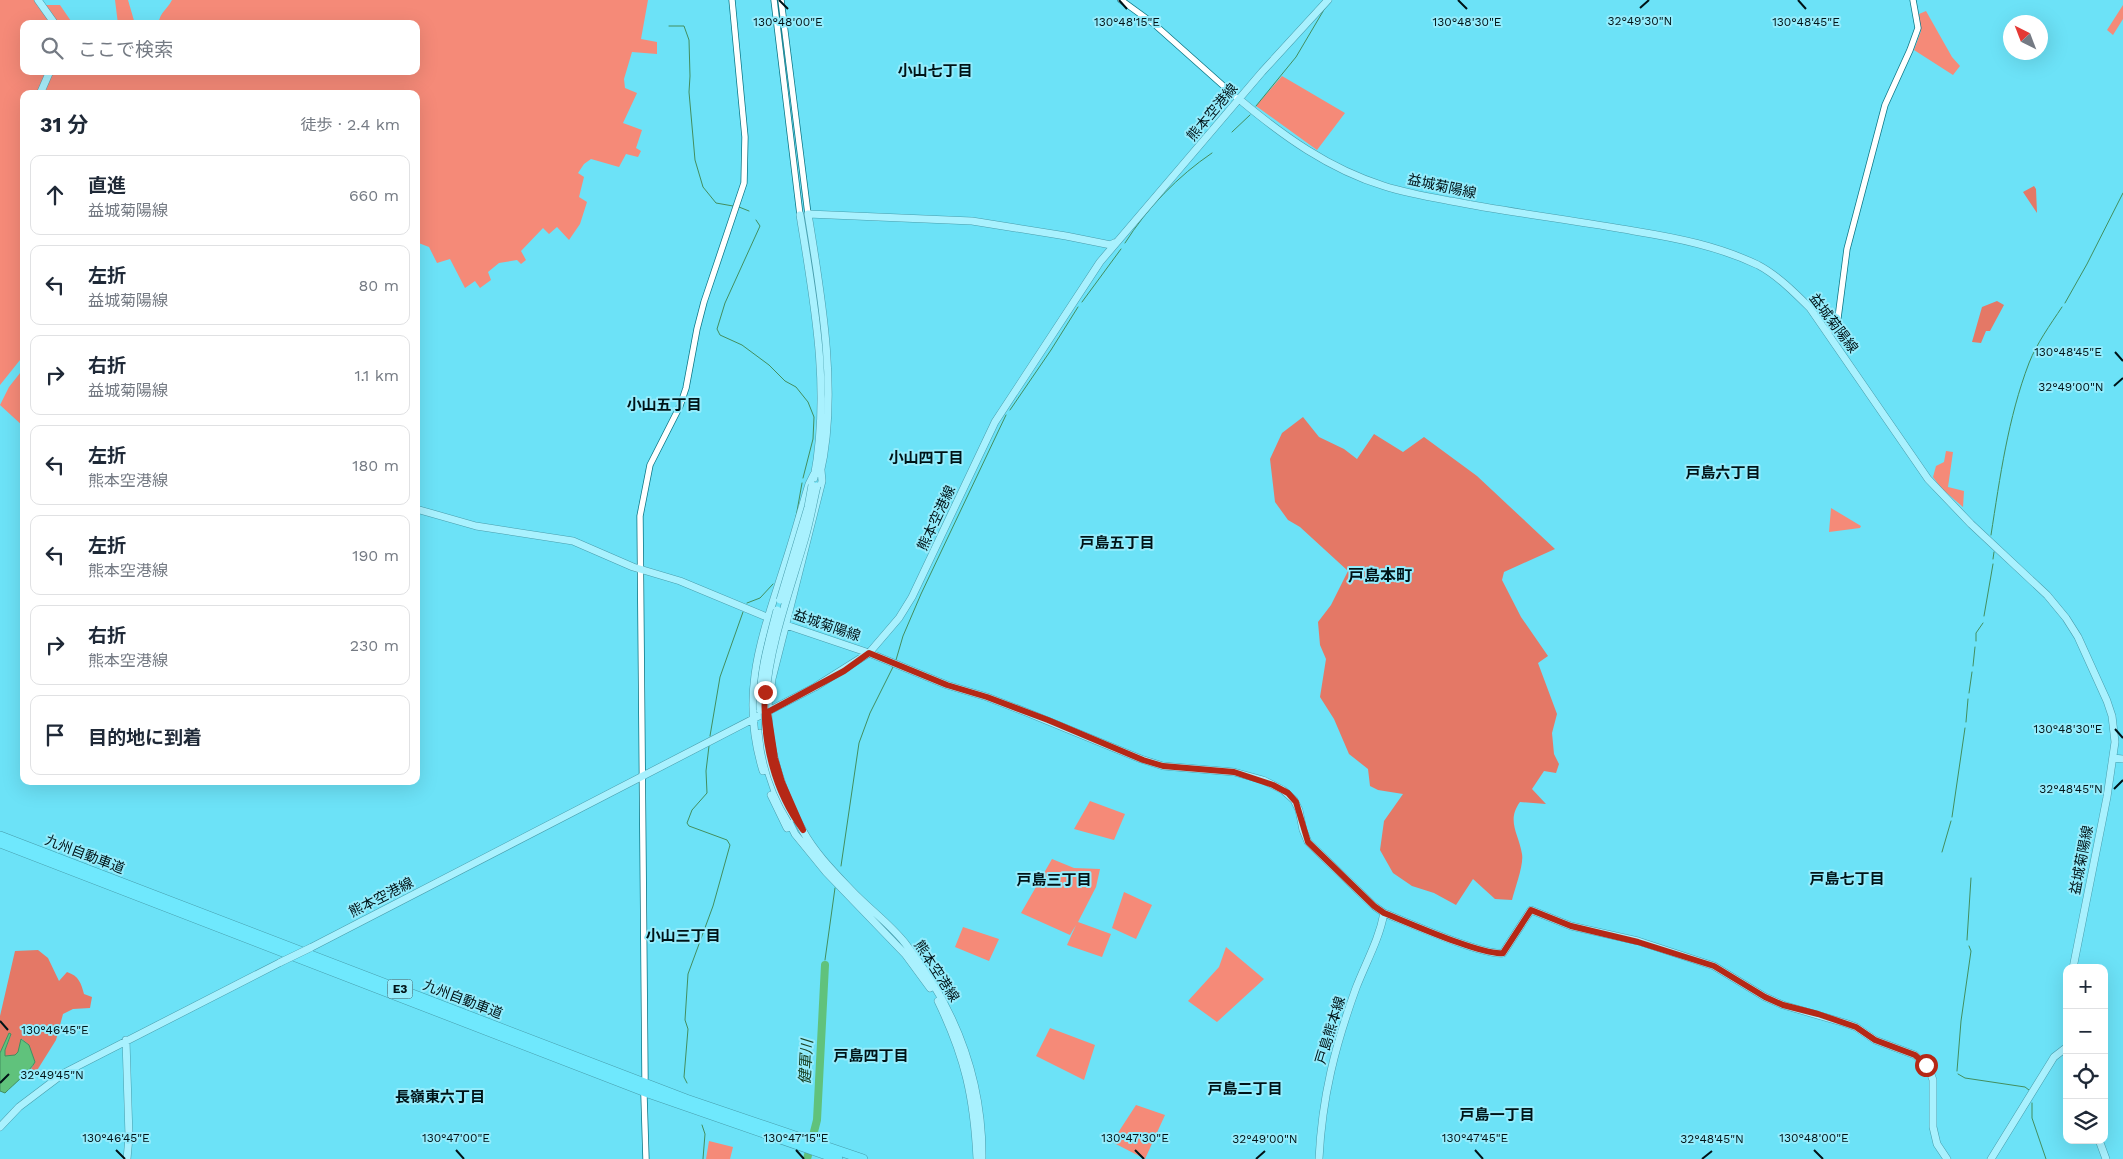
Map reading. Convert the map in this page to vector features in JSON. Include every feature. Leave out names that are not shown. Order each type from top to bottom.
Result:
[{"type":"highway","name":"九州自動車道","points":[[0,836],[799,1143]]},
{"type":"highway","name":"九州自動車道","points":[[0,843],[651,1094],[799,1143],[863,1159]]},
{"type":"highway","name":"九州自動車道","points":[[816,1148],[838,1159]]},
{"type":"main road","points":[[38,0],[52,20]]},
{"type":"main road","name":"熊本空港線","points":[[0,1127],[19,1106],[64,1073],[768,712],[844,671],[869,653],[899,618],[912,597],[995,422],[1100,262],[1238,99],[1328,0]]},
{"type":"main road","points":[[42,90],[48,75]]},
{"type":"main road","name":"益城菊陽線","points":[[1238,99],[1279,132],[1305,149],[1357,177],[1385,187],[1498,210],[1682,239],[1725,251],[1759,266],[1793,291],[1810,308],[1928,478],[1971,524],[2047,595],[2066,618],[2078,637],[2107,701],[2114,729],[2113,758],[2074,964]]},
{"type":"main road","points":[[804,214],[972,221],[1111,245],[1117,241]]},
{"type":"main road","name":"熊本空港線","points":[[796,834],[772,767],[764,719],[765,692],[782,608],[805,538],[818,472],[822,401],[820,355],[804,214]]},
{"type":"main road","name":"熊本空港線","points":[[818,472],[809,484],[758,652],[754,679],[752,719],[754,738],[773,799],[787,827],[796,834],[826,872],[905,954],[937,998],[960,1051],[969,1084],[974,1106],[977,1159]]},
{"type":"main road","name":"熊本空港線","points":[[818,472],[822,481],[772,679],[768,712],[777,766],[803,830],[814,847],[851,890],[904,943],[940,996],[955,1023],[965,1049],[976,1093],[982,1125],[982,1159]]},
{"type":"main road","name":"益城菊陽線","points":[[420,510],[476,526],[573,541],[641,570],[680,581],[786,625],[869,653],[947,685],[987,697],[1143,760],[1163,766],[1234,772],[1273,785],[1288,793],[1296,802],[1308,842],[1374,906],[1384,913],[1455,941],[1498,954],[1503,953],[1531,910],[1571,926],[1638,942],[1693,958],[1724,970],[1765,997],[1783,1005],[1856,1027],[1875,1040],[1915,1055],[1926,1065],[1933,1080],[1933,1127],[1938,1144],[1947,1159]]},
{"type":"main road","points":[[2113,758],[2123,759]]},
{"type":"main road","name":"熊本空港線","points":[[791,820],[803,830]]},
{"type":"main road","name":"戸島熊本線","points":[[1319,1159],[1321,1116],[1336,1050],[1357,985],[1380,932],[1384,913]]},
{"type":"main road","points":[[126,1040],[129,1137],[127,1159]]},
{"type":"main road","points":[[1991,1159],[2054,1057],[2063,1050]]},
{"type":"main road","points":[[2100,1144],[2106,1159]]},
{"type":"street","points":[[646,1078],[640,516],[650,466],[683,397],[692,364],[697,328],[704,302],[746,174],[745,137],[732,0]]},
{"type":"street","points":[[774,0],[804,214]]},
{"type":"street","points":[[781,0],[804,214]]},
{"type":"street","points":[[1121,0],[1154,24],[1238,99]]},
{"type":"street","points":[[1828,333],[1838,318],[1847,249],[1886,105],[1918,28],[1913,0]]},
{"type":"street","points":[[644,1096],[646,1159]]},
{"type":"shaded area","points":[[0,0],[38,0],[42,5],[60,5],[70,20],[20,20],[20,75],[420,75],[420,20],[159,20],[172,0],[648,0],[641,39],[657,42],[657,54],[632,52],[624,79],[625,88],[637,93],[623,123],[642,130],[636,148],[641,151],[638,157],[626,154],[619,167],[591,159],[584,164],[578,173],[584,177],[579,197],[587,202],[580,224],[569,240],[557,227],[549,234],[543,228],[521,251],[526,260],[521,264],[517,260],[499,263],[488,272],[491,280],[480,288],[475,281],[465,288],[450,259],[437,263],[429,247],[420,244],[420,90],[20,90],[20,360],[0,385]]},
{"type":"shaded area","points":[[115,0],[128,0],[134,20],[118,20]]},
{"type":"shaded area","points":[[2123,5],[2123,19],[2113,35],[2107,30]]},
{"type":"shaded area","points":[[1926,11],[1952,57],[1960,66],[1953,75],[1914,50],[1921,31],[1919,14]]},
{"type":"shaded area","points":[[1282,76],[1345,113],[1317,150],[1256,106]]},
{"type":"shaded area","points":[[2034,186],[2036,189],[2037,213],[2023,192]]},
{"type":"shaded area","points":[[1997,301],[2004,305],[1990,331],[1986,331],[1981,343],[1972,342],[1982,307]]},
{"type":"shaded area","points":[[20,373],[20,423],[0,405],[9,387]]},
{"type":"shaded area","points":[[1303,417],[1319,437],[1344,449],[1357,459],[1374,434],[1403,452],[1424,437],[1477,476],[1555,549],[1504,572],[1502,580],[1521,617],[1548,656],[1538,663],[1557,714],[1552,733],[1554,754],[1559,764],[1556,773],[1544,771],[1532,789],[1546,804],[1520,802],[1516,809],[1514,822],[1522,859],[1521,870],[1512,900],[1495,899],[1473,879],[1456,905],[1434,893],[1412,886],[1393,873],[1380,850],[1384,821],[1403,794],[1378,790],[1370,786],[1368,769],[1349,754],[1334,719],[1320,697],[1326,659],[1320,645],[1318,622],[1331,605],[1348,571],[1300,527],[1288,520],[1275,502],[1270,459],[1282,433]]},
{"type":"shaded area","points":[[1946,451],[1953,452],[1948,487],[1964,491],[1963,507],[1942,489],[1933,477],[1936,466],[1944,462]]},
{"type":"shaded area","points":[[1831,508],[1861,526],[1860,528],[1829,532]]},
{"type":"shaded area","points":[[1090,801],[1125,814],[1114,840],[1074,829]]},
{"type":"shaded area","points":[[1052,859],[1074,868],[1100,869],[1096,887],[1078,922],[1111,934],[1102,957],[1067,945],[1076,925],[1070,935],[1021,913]]},
{"type":"shaded area","points":[[1124,892],[1152,905],[1136,939],[1112,928]]},
{"type":"shaded area","points":[[963,927],[999,939],[989,961],[955,947]]},
{"type":"shaded area","points":[[1226,947],[1264,979],[1217,1022],[1188,1001],[1219,967]]},
{"type":"shaded area","points":[[38,950],[48,958],[59,981],[67,972],[79,980],[84,994],[92,997],[90,1008],[73,1009],[63,1014],[56,1040],[36,1072],[31,1069],[35,1062],[29,1045],[22,1039],[15,1056],[5,1056],[5,1050],[11,1035],[9,1033],[0,1053],[0,1016],[15,951]]},
{"type":"shaded area","points":[[1050,1028],[1095,1045],[1084,1080],[1036,1056]]},
{"type":"shaded area","points":[[9,1033],[11,1034],[5,1050],[5,1056],[15,1055],[18,1052],[21,1039],[29,1045],[35,1062],[5,1093],[0,1091],[0,1053]]},
{"type":"shaded area","points":[[1136,1105],[1165,1115],[1145,1159],[1112,1142]]},
{"type":"shaded area","points":[[709,1141],[733,1147],[730,1159],[706,1159]]},
{"type":"waterway","points":[[1256,106],[1296,57],[1325,8]]},
{"type":"waterway","points":[[669,26],[684,26],[689,40],[689,92],[695,160],[703,187],[716,203],[733,206]]},
{"type":"waterway","points":[[1232,132],[1250,115]]},
{"type":"waterway","points":[[1125,243],[1143,217],[1175,182],[1212,153]]},
{"type":"waterway","points":[[2065,303],[2123,193]]},
{"type":"waterway","points":[[739,207],[749,211]]},
{"type":"waterway","points":[[756,220],[760,226],[725,303],[717,329],[720,335],[742,345],[769,365],[785,381],[796,387],[808,402],[814,417],[813,439],[803,478]]},
{"type":"waterway","points":[[1082,302],[1121,249]]},
{"type":"waterway","points":[[1010,410],[1078,307]]},
{"type":"waterway","points":[[1991,535],[2015,405],[2036,348],[2062,307]]},
{"type":"waterway","points":[[896,660],[903,636],[921,594],[1006,415]]},
{"type":"waterway","points":[[796,517],[802,483]]},
{"type":"waterway","points":[[1993,559],[1994,552]]},
{"type":"waterway","points":[[1984,616],[1993,564]]},
{"type":"waterway","points":[[747,603],[760,598],[773,584]]},
{"type":"waterway","points":[[710,736],[720,677],[743,612]]},
{"type":"waterway","points":[[1976,641],[1976,633],[1983,623]]},
{"type":"waterway","points":[[1973,666],[1975,647]]},
{"type":"waterway","points":[[841,866],[859,743],[870,713],[893,667]]},
{"type":"waterway","points":[[1969,693],[1972,672]]},
{"type":"waterway","points":[[1966,722],[1968,699]]},
{"type":"waterway","points":[[1952,817],[1965,728]]},
{"type":"waterway","points":[[687,1083],[684,1077],[688,1029],[685,1020],[688,974],[713,906],[730,845],[727,840],[689,826],[687,823],[692,810],[707,793],[706,771],[709,746]]},
{"type":"waterway","points":[[1942,852],[1951,821]]},
{"type":"waterway","points":[[1967,940],[1971,878]]},
{"type":"waterway","points":[[825,960],[835,888]]},
{"type":"waterway","points":[[1957,1071],[1961,1021],[1971,951],[1969,946]]},
{"type":"waterway","name":"健軍川","points":[[807,1159],[817,1120],[825,965]]},
{"type":"waterway","points":[[1958,1074],[1965,1078],[2025,1087],[2029,1090]]},
{"type":"waterway","points":[[2032,1103],[2032,1118],[2046,1159]]},
{"type":"waterway","points":[[702,1125],[705,1134],[703,1159]]},
{"type":"district","name":"小山七丁目","points":[[935,71]]},
{"type":"district","name":"小山五丁目","points":[[664,405]]},
{"type":"district","name":"小山四丁目","points":[[926,458]]},
{"type":"district","name":"戸島六丁目","points":[[1723,473]]},
{"type":"district","name":"戸島五丁目","points":[[1117,543]]},
{"type":"district","name":"戸島本町","points":[[1380,575]]},
{"type":"district","name":"戸島七丁目","points":[[1847,879]]},
{"type":"district","name":"戸島三丁目","points":[[1054,880]]},
{"type":"district","name":"小山三丁目","points":[[683,936]]},
{"type":"district","name":"戸島四丁目","points":[[871,1056]]},
{"type":"district","name":"戸島二丁目","points":[[1245,1089]]},
{"type":"district","name":"長嶺東六丁目","points":[[440,1097]]},
{"type":"district","name":"戸島一丁目","points":[[1497,1115]]},
{"type":"route","points":[[765,692],[764,719],[772,767],[788,809],[803,830],[782,782],[775,758],[768,712],[844,671],[869,653],[904,669],[1048,720],[1143,760],[1163,766],[1234,772],[1273,785],[1288,793],[1296,802],[1308,842],[1374,906],[1384,913],[1455,941],[1493,953],[1503,953],[1531,910],[1571,926],[1617,936],[1714,966],[1724,970],[1765,997],[1783,1005],[1845,1022],[1875,1040],[1915,1055],[1926,1065]]}]
